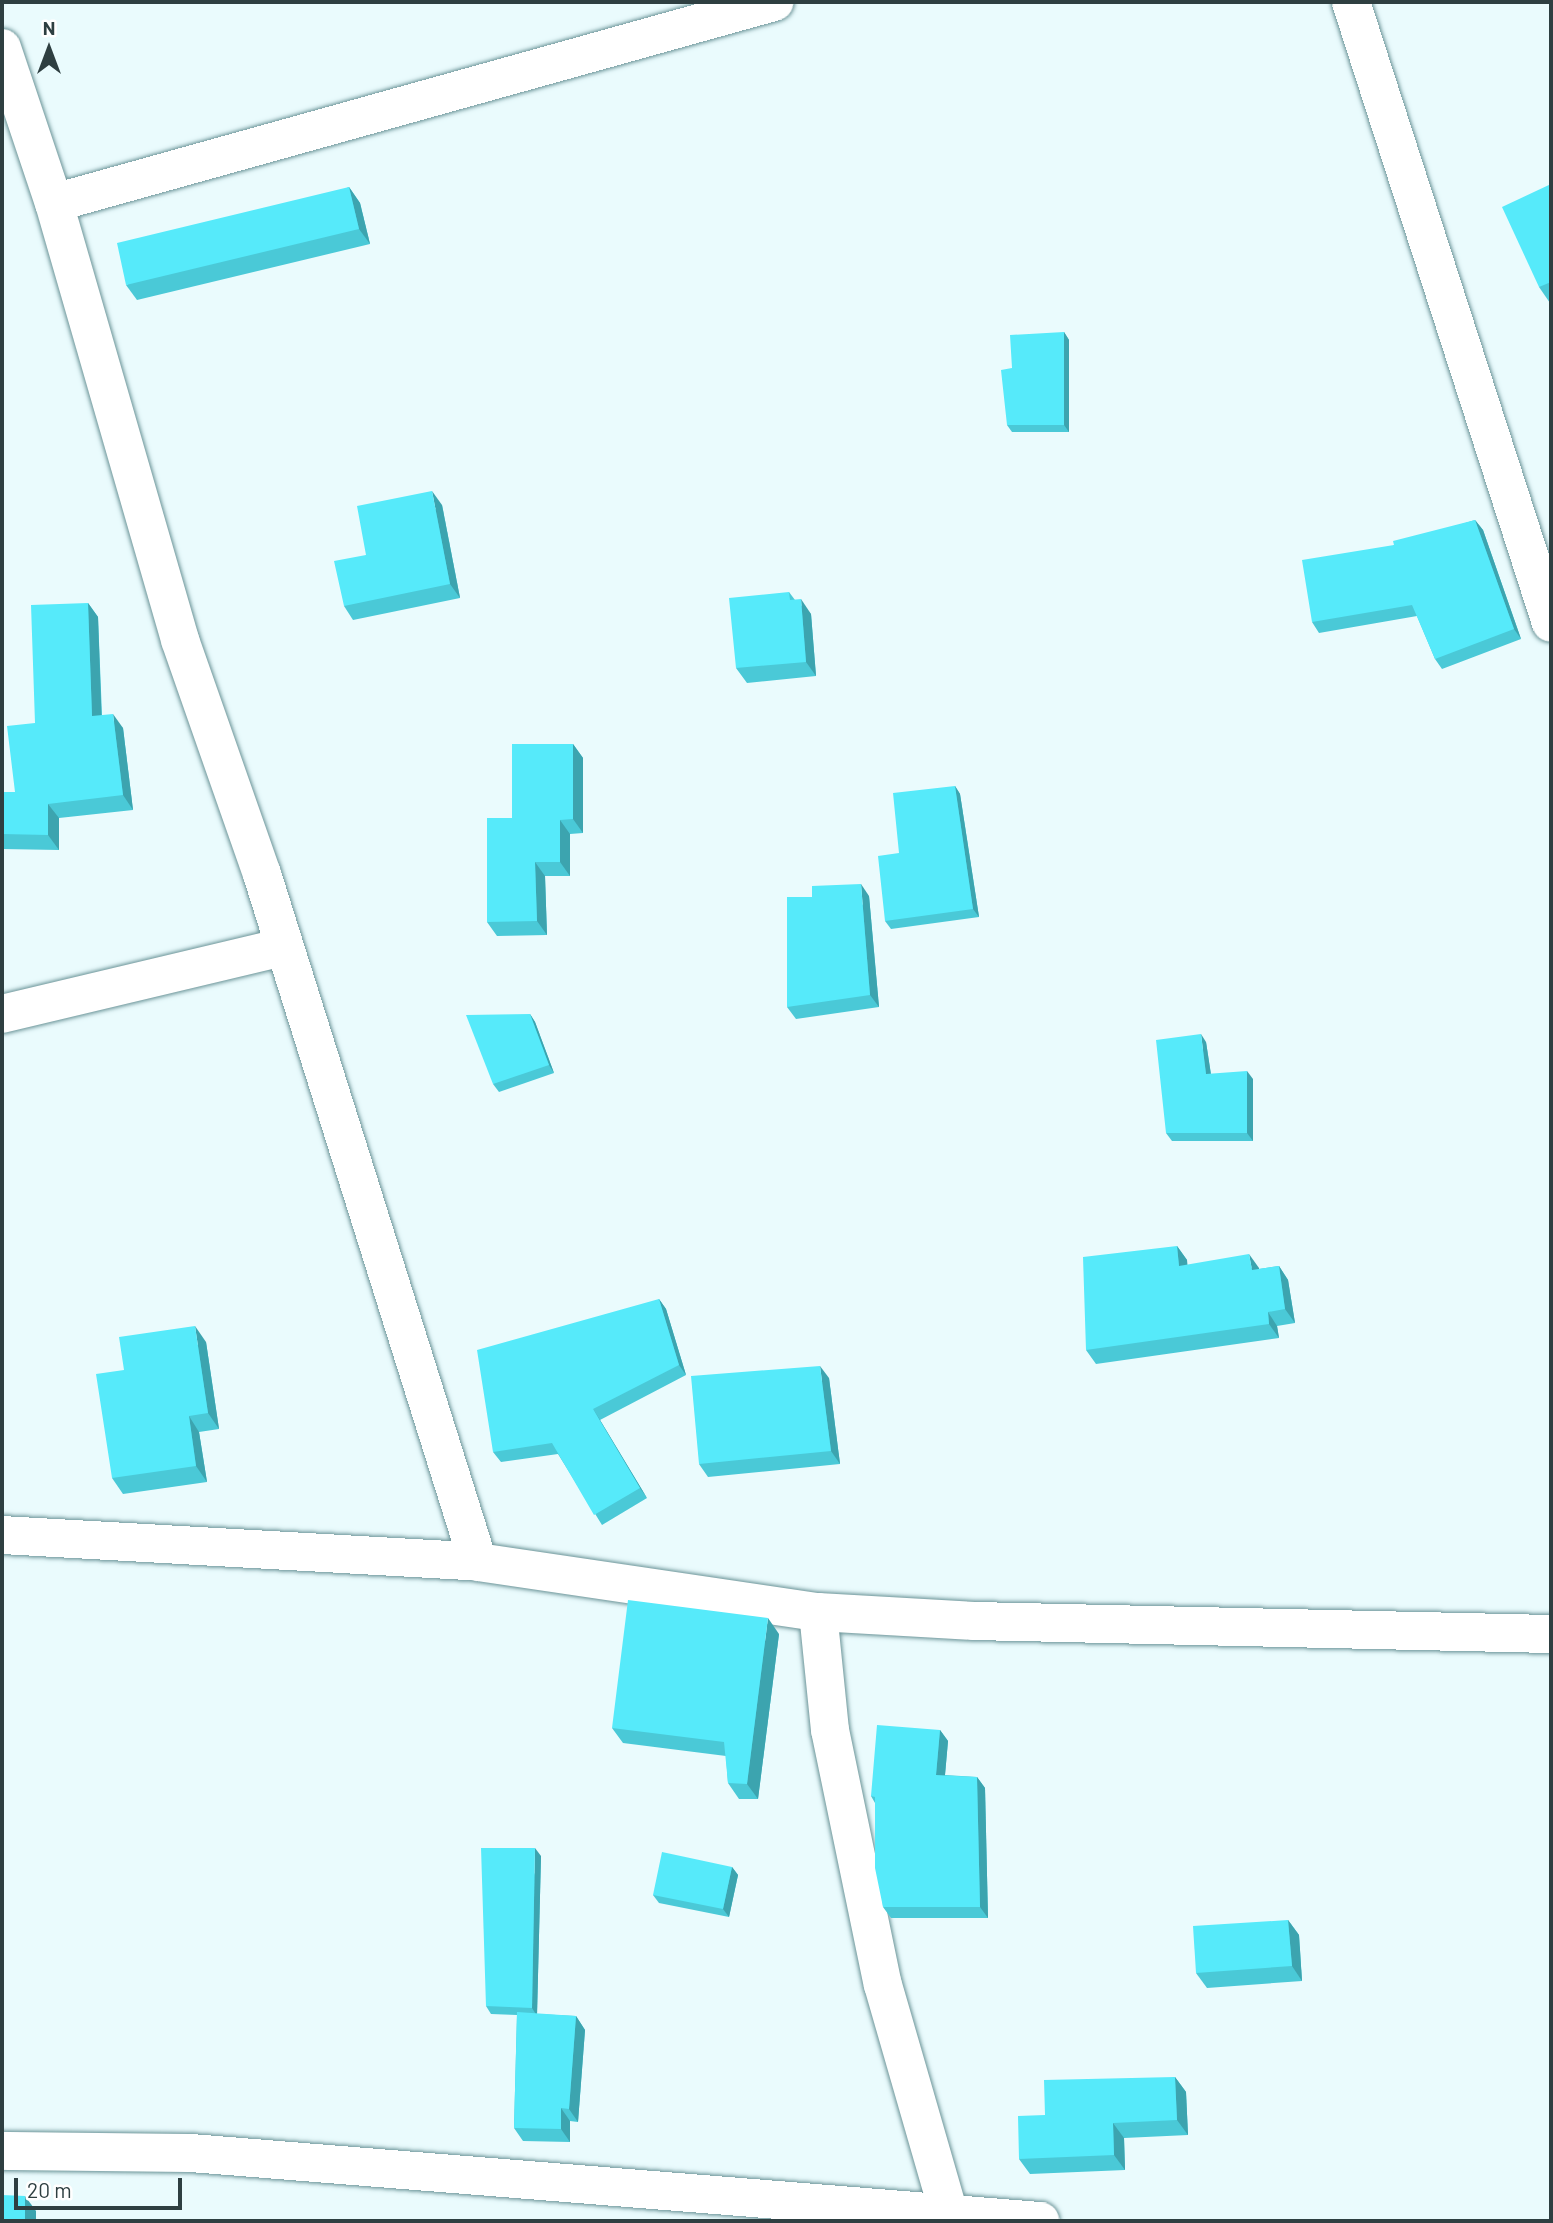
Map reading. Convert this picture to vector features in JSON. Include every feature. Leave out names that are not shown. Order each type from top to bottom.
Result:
[{"type":"street","points":[[54,203],[774,2]]},
{"type":"street","points":[[1351,2],[1378,74],[1551,623]]},
{"type":"street","points":[[2,48],[54,203],[180,640],[284,947],[478,1562]]},
{"type":"street","points":[[2,1014],[284,947]]},
{"type":"street","points":[[2,1535],[478,1562],[818,1612],[974,1621],[1551,1634]]},
{"type":"street","points":[[818,1612],[830,1730],[883,1985],[949,2214]]},
{"type":"street","points":[[2,2151],[191,2153],[1040,2221]]},
{"type":"building","points":[[1551,184],[1551,282],[1539,287],[1502,207]]},
{"type":"building","points":[[349,187],[359,229],[126,285],[117,243]]},
{"type":"building","points":[[1064,332],[1064,425],[1007,425],[1001,370],[1012,368],[1010,335]]},
{"type":"building","points":[[432,491],[450,584],[344,606],[334,561],[366,555],[357,506]]},
{"type":"building","points":[[1475,520],[1514,629],[1435,659],[1412,605],[1312,622],[1302,560],[1394,545],[1393,541]]},
{"type":"building","points":[[789,592],[790,600],[801,599],[806,662],[736,668],[729,598]]},
{"type":"building","points":[[88,603],[92,716],[113,714],[123,795],[48,804],[48,835],[2,834],[2,792],[15,792],[7,726],[35,723],[31,605]]},
{"type":"building","points":[[512,744],[573,744],[573,819],[560,820],[560,862],[535,862],[537,921],[487,922],[487,818],[512,818]]},
{"type":"building","points":[[955,786],[973,909],[885,921],[878,856],[899,853],[893,793]]},
{"type":"building","points":[[861,884],[870,995],[787,1007],[787,897],[812,897],[812,886]]},
{"type":"building","points":[[530,1014],[549,1065],[493,1084],[466,1015]]},
{"type":"building","points":[[1201,1034],[1206,1074],[1247,1071],[1247,1133],[1166,1133],[1156,1040]]},
{"type":"building","points":[[1177,1246],[1179,1266],[1249,1254],[1252,1270],[1279,1266],[1285,1309],[1268,1312],[1269,1324],[1086,1350],[1083,1257]]},
{"type":"building","points":[[659,1299],[679,1365],[593,1409],[640,1488],[594,1515],[552,1443],[493,1452],[477,1350]]},
{"type":"building","points":[[195,1326],[208,1413],[189,1416],[196,1466],[112,1478],[96,1374],[124,1370],[119,1337]]},
{"type":"building","points":[[820,1366],[831,1451],[699,1464],[691,1376]]},
{"type":"building","points":[[628,1600],[768,1618],[747,1784],[728,1783],[724,1742],[612,1728]]},
{"type":"building","points":[[877,1725],[940,1730],[936,1775],[977,1777],[980,1907],[883,1907],[875,1868],[875,1797],[871,1796]]},
{"type":"building","points":[[481,1848],[535,1848],[532,2008],[486,2006]]},
{"type":"building","points":[[662,1852],[732,1867],[723,1909],[653,1895]]},
{"type":"building","points":[[1288,1920],[1292,1966],[1196,1973],[1193,1926]]},
{"type":"building","points":[[517,2012],[576,2016],[569,2109],[561,2108],[561,2129],[514,2128]]},
{"type":"building","points":[[1175,2077],[1177,2120],[1113,2123],[1114,2155],[1019,2159],[1018,2116],[1045,2115],[1044,2080]]},
{"type":"building","points":[[2,2195],[25,2196],[25,2221],[2,2221]]}]
